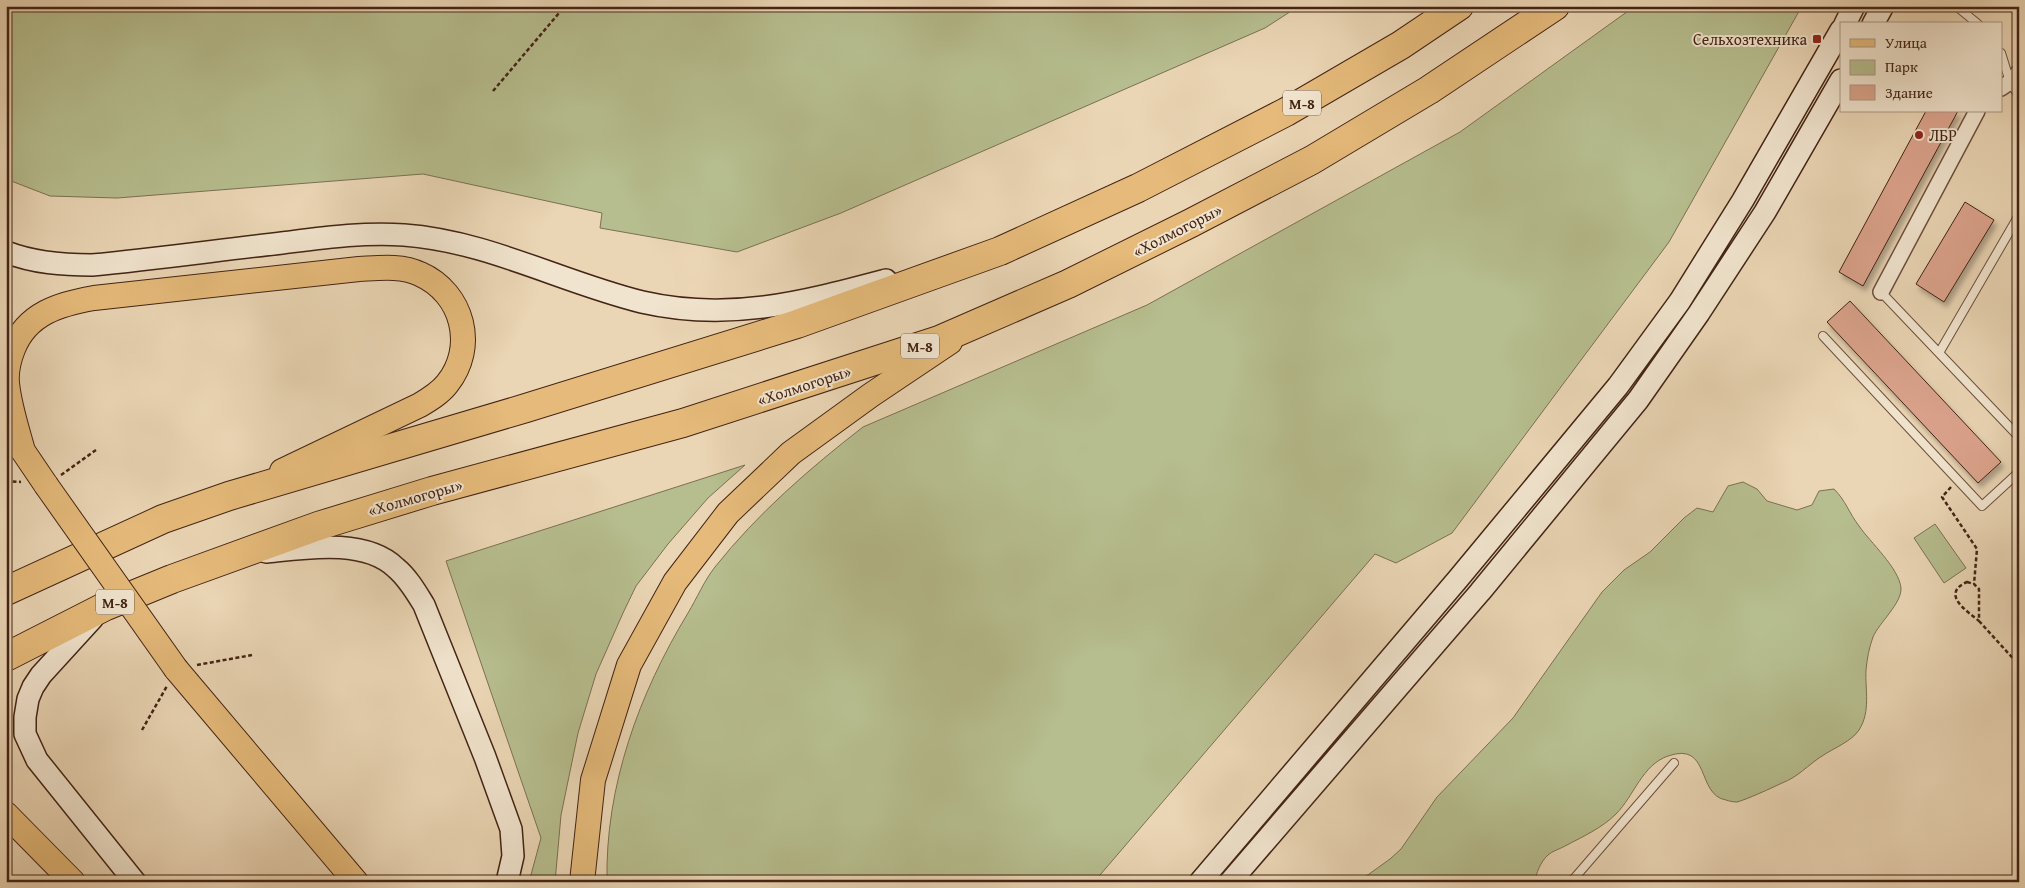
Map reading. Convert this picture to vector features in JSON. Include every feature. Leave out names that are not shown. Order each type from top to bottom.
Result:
[{"type":"highway","name":"М-8","points":[[6,591],[163,519],[229,496],[526,408],[797,324],[1000,251],[1138,188],[1286,112],[1401,45],[1458,6]]},
{"type":"highway","name":"«Холмогоры»","points":[[6,657],[106,606],[229,557],[318,526],[432,491],[551,460],[739,406],[939,340],[1068,284],[1312,160],[1429,90],[1555,6]]},
{"type":"main road","points":[[23,450],[7,382],[9,359],[21,332],[40,314],[69,302],[383,267],[400,268],[419,273],[447,294],[456,306],[461,323],[463,352],[457,369],[448,383],[437,394],[395,418],[229,496]]},
{"type":"main road","points":[[582,882],[593,780],[629,665],[675,582],[728,513],[791,453],[871,395],[980,322]]},
{"type":"main road","points":[[6,433],[23,450],[176,669],[353,879]]},
{"type":"main road","points":[[6,814],[72,882]]},
{"type":"street","points":[[1846,22],[1854,6]]},
{"type":"street","points":[[1874,22],[1883,6]]},
{"type":"street","points":[[1200,882],[1458,580],[1618,386],[1680,301],[1743,200],[1840,32]]},
{"type":"street","points":[[1230,882],[1480,592],[1638,400],[1766,212],[1840,82]]},
{"type":"street","points":[[1881,292],[1976,112]]},
{"type":"street","points":[[6,252],[37,261],[63,265],[92,265],[329,237],[374,233],[404,235],[466,244],[583,284],[643,302],[674,307],[735,310],[798,303],[1000,251]]},
{"type":"street","points":[[6,420],[23,450]]},
{"type":"street","points":[[229,557],[318,547],[365,551],[382,557],[396,567],[410,582],[424,604],[485,757],[511,829],[513,856],[507,882]]},
{"type":"street","points":[[106,606],[74,637],[41,675],[28,699],[25,734],[37,760],[135,882]]},
{"type":"lane","points":[[1956,6],[1976,22]]},
{"type":"lane","points":[[2002,57],[2010,81],[2019,96]]},
{"type":"lane","points":[[1939,353],[2019,215]]},
{"type":"lane","points":[[1881,292],[2019,437]]},
{"type":"lane","points":[[1823,336],[1982,506],[2019,472]]},
{"type":"lane","points":[[1571,882],[1674,763]]},
{"type":"path","points":[[493,91],[565,6]]},
{"type":"path","points":[[46,485],[96,450]]},
{"type":"path","points":[[1957,479],[1942,497],[1977,549],[1974,584]]},
{"type":"path","points":[[1979,621],[1980,589],[1974,584],[1967,582],[1960,585],[1956,592],[1956,599],[2019,665]]},
{"type":"path","points":[[142,730],[176,669],[252,655]]},
{"type":"green space","points":[[6,6],[1299,6],[1265,28],[841,213],[737,252],[600,228],[602,213],[423,174],[117,198],[50,196],[6,179]]},
{"type":"green space","points":[[1635,6],[1802,6],[1669,242],[1452,533],[1396,563],[1375,554],[1094,882],[607,882],[608,846],[612,811],[628,742],[640,708],[670,644],[704,584],[731,547],[766,510],[823,459],[863,427],[1147,305],[1460,132]]},
{"type":"green space","points":[[745,465],[708,498],[668,544],[636,586],[596,674],[578,733],[561,815],[555,882],[529,882],[541,838],[446,561]]},
{"type":"green space","points":[[1743,482],[1757,489],[1767,501],[1797,510],[1812,505],[1819,491],[1834,489],[1842,498],[1859,526],[1890,564],[1899,580],[1901,588],[1898,600],[1876,631],[1870,645],[1866,670],[1867,700],[1865,715],[1863,723],[1856,734],[1817,759],[1793,778],[1737,802],[1717,796],[1710,789],[1702,770],[1691,756],[1682,753],[1659,760],[1651,766],[1622,807],[1605,824],[1548,855],[1541,864],[1534,882],[1358,882],[1401,849],[1437,797],[1513,718],[1602,592],[1624,570],[1650,552],[1684,518],[1697,508],[1713,512],[1728,486]]},
{"type":"green space","points":[[1935,524],[1966,568],[1944,583],[1914,538]]},
{"type":"building","points":[[1925,112],[1957,112],[1863,286],[1839,272]]},
{"type":"building","points":[[1965,202],[1994,220],[1944,302],[1916,284]]},
{"type":"building","points":[[1850,301],[2001,462],[1978,483],[1827,322]]},
{"type":"place","name":"Сельхозтехника","points":[[1817,39]]},
{"type":"place","name":"ЛБР","points":[[1919,135]]}]
